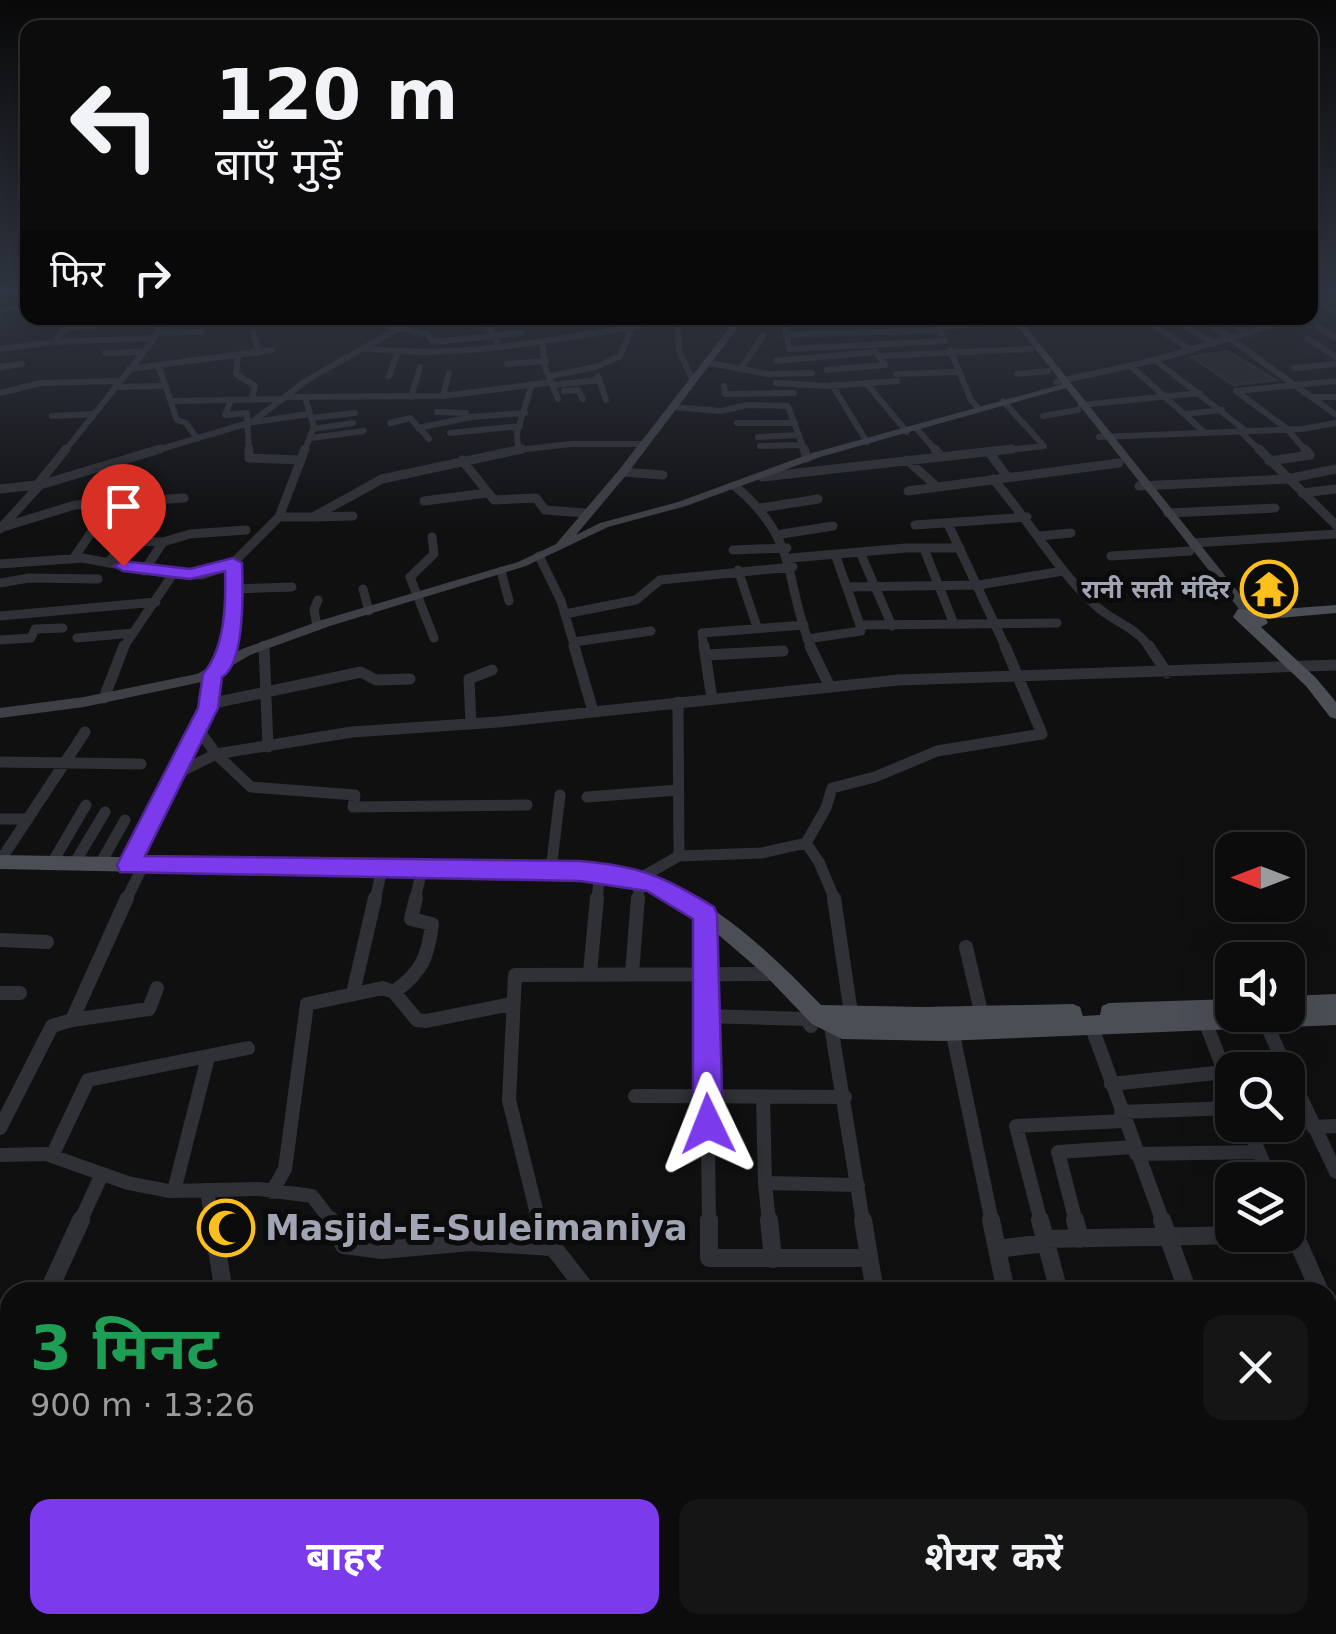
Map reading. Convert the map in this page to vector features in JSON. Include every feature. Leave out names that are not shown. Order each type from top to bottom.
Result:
[{"type":"main road","points":[[1253,619],[1336,613]]},
{"type":"main road","points":[[1253,619],[1336,695]]},
{"type":"main road","points":[[1300,666],[1336,713]]},
{"type":"main road","points":[[0,862],[600,872],[640,878],[705,914],[832,1020],[952,1030],[1215,1021]]},
{"type":"main road","points":[[1305,1004],[1336,1002]]},
{"type":"main road","points":[[832,1020],[1215,1009]]},
{"type":"main road","points":[[1305,1017],[1336,1016]]},
{"type":"street","points":[[1,525],[127,373]]},
{"type":"street","points":[[159,373],[160,386],[172,401],[177,420],[186,423],[196,437]]},
{"type":"street","points":[[236,373],[255,386],[252,399]]},
{"type":"street","points":[[250,423],[324,373]]},
{"type":"street","points":[[411,397],[418,373]]},
{"type":"street","points":[[443,396],[449,373]]},
{"type":"street","points":[[549,373],[553,387]]},
{"type":"street","points":[[553,387],[583,373]]},
{"type":"street","points":[[598,373],[606,400]]},
{"type":"street","points":[[687,373],[692,380]]},
{"type":"street","points":[[560,546],[699,373]]},
{"type":"street","points":[[772,405],[775,389],[768,374],[801,373]]},
{"type":"street","points":[[806,384],[812,373]]},
{"type":"street","points":[[724,386],[725,394],[945,373]]},
{"type":"street","points":[[959,373],[979,408]]},
{"type":"street","points":[[1017,374],[1025,373]]},
{"type":"street","points":[[1050,373],[1061,384]]},
{"type":"street","points":[[1053,373],[1253,619]]},
{"type":"street","points":[[0,713],[104,698],[218,671],[264,646],[501,571],[604,525],[735,486],[807,458],[1103,373]]},
{"type":"street","points":[[1140,373],[1204,432]]},
{"type":"street","points":[[1174,373],[1222,410],[1336,525]]},
{"type":"street","points":[[1283,373],[1336,415]]},
{"type":"street","points":[[38,384],[44,376]]},
{"type":"street","points":[[553,387],[600,380]]},
{"type":"street","points":[[1335,381],[1236,391],[1287,430],[1331,470],[1336,481]]},
{"type":"street","points":[[866,383],[940,455]]},
{"type":"street","points":[[0,393],[38,384],[160,386]]},
{"type":"street","points":[[518,448],[532,384]]},
{"type":"street","points":[[172,401],[443,396],[532,384],[578,390],[583,399]]},
{"type":"street","points":[[832,386],[868,442]]},
{"type":"street","points":[[6,403],[17,389]]},
{"type":"street","points":[[775,389],[794,392]]},
{"type":"street","points":[[1043,416],[1079,407],[1200,393]]},
{"type":"street","points":[[1311,397],[1336,396]]},
{"type":"street","points":[[0,564],[108,561],[173,574],[207,572],[233,563],[248,544],[268,533],[279,517],[312,433],[305,397]]},
{"type":"street","points":[[231,400],[224,414],[246,412],[252,460],[301,460]]},
{"type":"street","points":[[762,477],[1045,445],[1002,401]]},
{"type":"street","points":[[672,407],[721,411],[788,406],[807,458]]},
{"type":"street","points":[[1185,414],[1222,410]]},
{"type":"street","points":[[436,412],[500,414]]},
{"type":"street","points":[[418,428],[525,412]]},
{"type":"street","points":[[52,416],[93,414]]},
{"type":"street","points":[[0,489],[52,482],[250,423],[310,416],[354,418],[312,433]]},
{"type":"street","points":[[220,417],[226,430]]},
{"type":"street","points":[[390,423],[409,418],[429,438]]},
{"type":"street","points":[[738,422],[795,423]]},
{"type":"street","points":[[1102,436],[1287,430],[1336,423]]},
{"type":"street","points":[[1322,425],[1336,434]]},
{"type":"street","points":[[450,433],[520,426]]},
{"type":"street","points":[[312,433],[364,432]]},
{"type":"street","points":[[1102,436],[1120,463],[1168,513],[1192,547]]},
{"type":"street","points":[[759,442],[799,440]]},
{"type":"street","points":[[314,517],[354,491],[382,479],[462,460],[518,448],[645,444]]},
{"type":"street","points":[[989,452],[1008,478]]},
{"type":"street","points":[[1269,461],[1310,454]]},
{"type":"street","points":[[101,457],[101,469]]},
{"type":"street","points":[[462,460],[488,494],[501,500],[536,498],[545,510],[584,513]]},
{"type":"street","points":[[907,460],[935,485]]},
{"type":"street","points":[[121,485],[125,476],[122,462]]},
{"type":"street","points":[[908,491],[1120,463]]},
{"type":"street","points":[[1143,486],[1287,479],[1331,470]]},
{"type":"street","points":[[623,472],[662,475]]},
{"type":"street","points":[[993,479],[1027,517],[1063,570],[1098,608],[1142,636],[1167,673]]},
{"type":"street","points":[[52,482],[70,490]]},
{"type":"street","points":[[735,486],[761,508],[782,534],[808,639],[830,687]]},
{"type":"street","points":[[1302,493],[1336,489]]},
{"type":"street","points":[[424,501],[488,494]]},
{"type":"street","points":[[1,525],[72,506],[184,498]]},
{"type":"street","points":[[761,508],[818,500]]},
{"type":"street","points":[[73,559],[110,505]]},
{"type":"street","points":[[1168,513],[1275,508]]},
{"type":"street","points":[[1321,511],[1336,509]]},
{"type":"street","points":[[279,517],[354,516]]},
{"type":"street","points":[[914,525],[1027,517]]},
{"type":"street","points":[[632,973],[640,878],[679,856],[762,853],[806,844],[832,788],[874,777],[937,751],[1042,734],[948,524]]},
{"type":"street","points":[[782,534],[833,526]]},
{"type":"street","points":[[108,561],[128,541],[163,542],[190,534],[246,530]]},
{"type":"street","points":[[1040,536],[1071,534]]},
{"type":"street","points":[[1111,556],[1336,534]]},
{"type":"street","points":[[432,537],[434,554],[410,577],[434,638]]},
{"type":"street","points":[[144,571],[163,542]]},
{"type":"street","points":[[565,614],[636,600],[660,580],[738,570],[790,558],[960,548]]},
{"type":"street","points":[[733,550],[790,558]]},
{"type":"street","points":[[924,550],[954,624]]},
{"type":"street","points":[[860,552],[892,626]]},
{"type":"street","points":[[808,639],[861,631],[835,554]]},
{"type":"street","points":[[539,556],[565,614],[593,711]]},
{"type":"street","points":[[72,1020],[110,938],[114,919],[174,775],[209,704],[234,622],[233,563]]},
{"type":"street","points":[[738,570],[757,627]]},
{"type":"street","points":[[846,588],[979,586],[1063,570]]},
{"type":"street","points":[[501,571],[508,602]]},
{"type":"street","points":[[104,698],[121,651],[173,574]]},
{"type":"street","points":[[0,583],[28,578],[98,579]]},
{"type":"street","points":[[234,589],[292,587]]},
{"type":"street","points":[[362,589],[369,610]]},
{"type":"street","points":[[318,600],[314,610],[318,626]]},
{"type":"street","points":[[0,616],[16,611],[156,602]]},
{"type":"street","points":[[860,624],[1056,623]]},
{"type":"street","points":[[712,699],[702,634],[804,625]]},
{"type":"street","points":[[0,640],[30,638],[36,630],[62,628]]},
{"type":"street","points":[[574,642],[651,631]]},
{"type":"street","points":[[77,638],[134,633]]},
{"type":"street","points":[[264,646],[268,747]]},
{"type":"street","points":[[707,655],[784,651]]},
{"type":"street","points":[[174,775],[216,754],[352,732],[471,724],[898,680],[1336,665]]},
{"type":"street","points":[[471,724],[470,679],[492,670]]},
{"type":"street","points":[[209,704],[361,672],[376,680],[410,679]]},
{"type":"street","points":[[678,702],[679,856]]},
{"type":"street","points":[[198,729],[216,754],[251,787],[355,795],[353,807],[527,805]]},
{"type":"street","points":[[0,862],[85,732]]},
{"type":"street","points":[[0,762],[141,764]]},
{"type":"street","points":[[588,797],[678,790]]},
{"type":"street","points":[[552,870],[560,795]]},
{"type":"street","points":[[52,863],[86,805]]},
{"type":"street","points":[[74,864],[105,812]]},
{"type":"street","points":[[0,819],[28,819]]},
{"type":"street","points":[[100,864],[126,820]]},
{"type":"street","points":[[806,844],[821,861],[834,892],[832,1020],[874,1282]]},
{"type":"street","points":[[353,994],[382,869]]},
{"type":"street","points":[[272,1192],[284,1169],[307,1004],[370,988],[394,992],[422,973],[432,924],[411,919],[422,869]]},
{"type":"street","points":[[590,973],[600,872]]},
{"type":"street","points":[[705,914],[708,1258],[870,1258]]},
{"type":"street","points":[[0,940],[47,942]]},
{"type":"street","points":[[966,946],[982,1016]]},
{"type":"street","points":[[546,1247],[508,1100],[515,975],[777,974]]},
{"type":"street","points":[[0,1128],[52,1026],[148,1009],[156,988]]},
{"type":"street","points":[[394,992],[410,1014],[426,1021],[512,1004]]},
{"type":"street","points":[[0,993],[20,994]]},
{"type":"street","points":[[704,1016],[832,1020]]},
{"type":"street","points":[[1205,1021],[1217,1052]]},
{"type":"street","points":[[1091,1025],[1185,1282]]},
{"type":"street","points":[[952,1030],[1004,1282]]},
{"type":"street","points":[[52,1156],[88,1080],[248,1048]]},
{"type":"street","points":[[174,1191],[208,1057]]},
{"type":"street","points":[[1111,1084],[1215,1073]]},
{"type":"street","points":[[0,1093],[18,1091]]},
{"type":"street","points":[[636,1096],[844,1097]]},
{"type":"street","points":[[762,1098],[773,1259]]},
{"type":"street","points":[[1056,1282],[1016,1126],[1215,1109]]},
{"type":"street","points":[[1305,1109],[1336,1172]]},
{"type":"street","points":[[1313,1127],[1336,1126]]},
{"type":"street","points":[[1255,1142],[1263,1162]]},
{"type":"street","points":[[1080,1239],[1058,1152],[1259,1152]]},
{"type":"street","points":[[0,1155],[52,1156],[102,1174],[174,1191],[312,1196],[324,1208],[344,1245],[360,1250],[406,1250],[445,1243],[553,1247],[566,1258],[582,1282]]},
{"type":"street","points":[[53,1282],[102,1174]]},
{"type":"street","points":[[765,1183],[858,1186]]},
{"type":"street","points":[[207,1190],[222,1282]]},
{"type":"street","points":[[997,1248],[1080,1239],[1215,1236]]},
{"type":"street","points":[[1301,1252],[1315,1282]]},
{"type":"building","points":[[1216,373],[1265,373],[1276,380],[1233,385]]},
{"type":"place","name":"रानी सती मंदिर","points":[[1269,589]]},
{"type":"place","name":"Masjid-E-Suleimaniya","points":[[226,1228]]},
{"type":"route","points":[[123,566],[190,574],[233,563],[235,604],[222,668],[212,674],[208,708],[128,865],[580,871],[623,874],[654,883],[705,914],[708,1124]]}]
